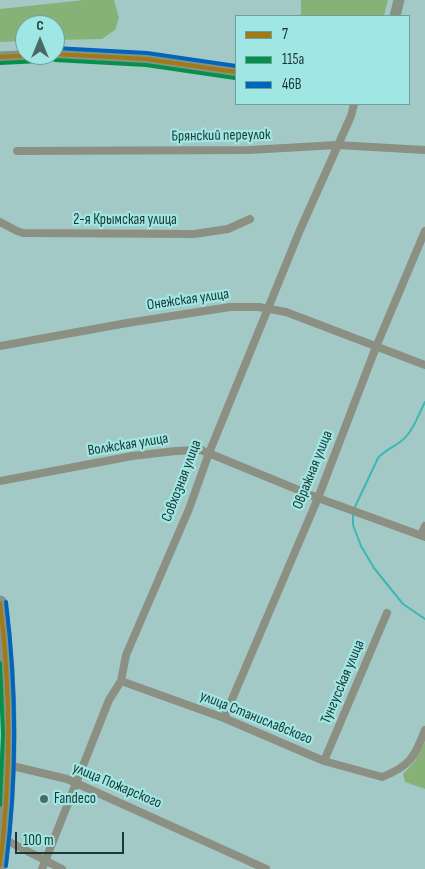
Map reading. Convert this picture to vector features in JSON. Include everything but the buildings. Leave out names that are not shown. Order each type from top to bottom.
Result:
[{"type":"highway","points":[[0,603],[7,675],[4,745],[8,765],[0,865]]},
{"type":"main road","points":[[395,15],[399,0]]},
{"type":"main road","points":[[65,54],[101,54],[166,60],[235,72]]},
{"type":"main road","points":[[0,57],[15,56]]},
{"type":"street","name":"Совхозная улица","points":[[42,869],[109,700],[121,681],[126,656],[162,568],[189,509],[208,453],[337,145],[351,116],[354,105]]},
{"type":"street","name":"Брянский переулок","points":[[17,151],[231,151],[337,145],[425,150]]},
{"type":"street","name":"2-я Крымская улица","points":[[0,222],[23,233],[194,234],[228,229],[250,219]]},
{"type":"street","name":"Овражная улица","points":[[224,718],[318,498],[376,347],[425,231]]},
{"type":"street","name":"Онежская улица","points":[[0,346],[126,323],[247,306],[286,312],[376,347]]},
{"type":"street","points":[[376,347],[425,365]]},
{"type":"street","name":"Волжская улица","points":[[0,481],[132,456],[190,450],[208,453],[318,498],[423,536]]},
{"type":"street","points":[[423,536],[425,526]]},
{"type":"street","name":"Тунгусская улица","points":[[324,761],[387,613]]},
{"type":"street","name":"улица Станиславского","points":[[121,681],[224,718],[324,761],[382,777],[414,757],[425,730]]},
{"type":"street","name":"улица Пожарского","points":[[8,765],[51,774],[76,783],[266,869]]},
{"type":"street","points":[[2,838],[62,869]]},
{"type":"green space","points":[[84,0],[114,0],[119,18],[115,30],[102,39],[65,40],[65,15],[15,15],[15,41],[0,42],[0,9]]},
{"type":"green space","points":[[301,0],[388,0],[384,15],[301,15]]},
{"type":"green space","points":[[425,742],[425,789],[405,782],[403,774],[415,761]]},
{"type":"waterway","points":[[354,509],[378,458],[405,438],[425,402]]},
{"type":"waterway","points":[[353,514],[353,525],[361,546],[374,568],[403,604],[425,619]]},
{"type":"transit line","name":"46В","points":[[65,49],[147,53],[235,66]]},
{"type":"transit line","name":"7","points":[[65,55],[146,59],[235,72]]},
{"type":"transit line","name":"7","points":[[0,57],[15,56]]},
{"type":"transit line","name":"115а","points":[[65,61],[146,65],[235,78]]},
{"type":"transit line","name":"115а","points":[[0,63],[15,62]]},
{"type":"transit line","name":"46В","points":[[6,602],[14,701],[14,767],[6,866]]},
{"type":"transit line","name":"7","points":[[0,603],[8,701],[8,767],[0,865]]},
{"type":"transit line","name":"115а","points":[[0,663],[3,734],[0,805]]},
{"type":"place","name":"Fandeco","points":[[44,799]]}]
